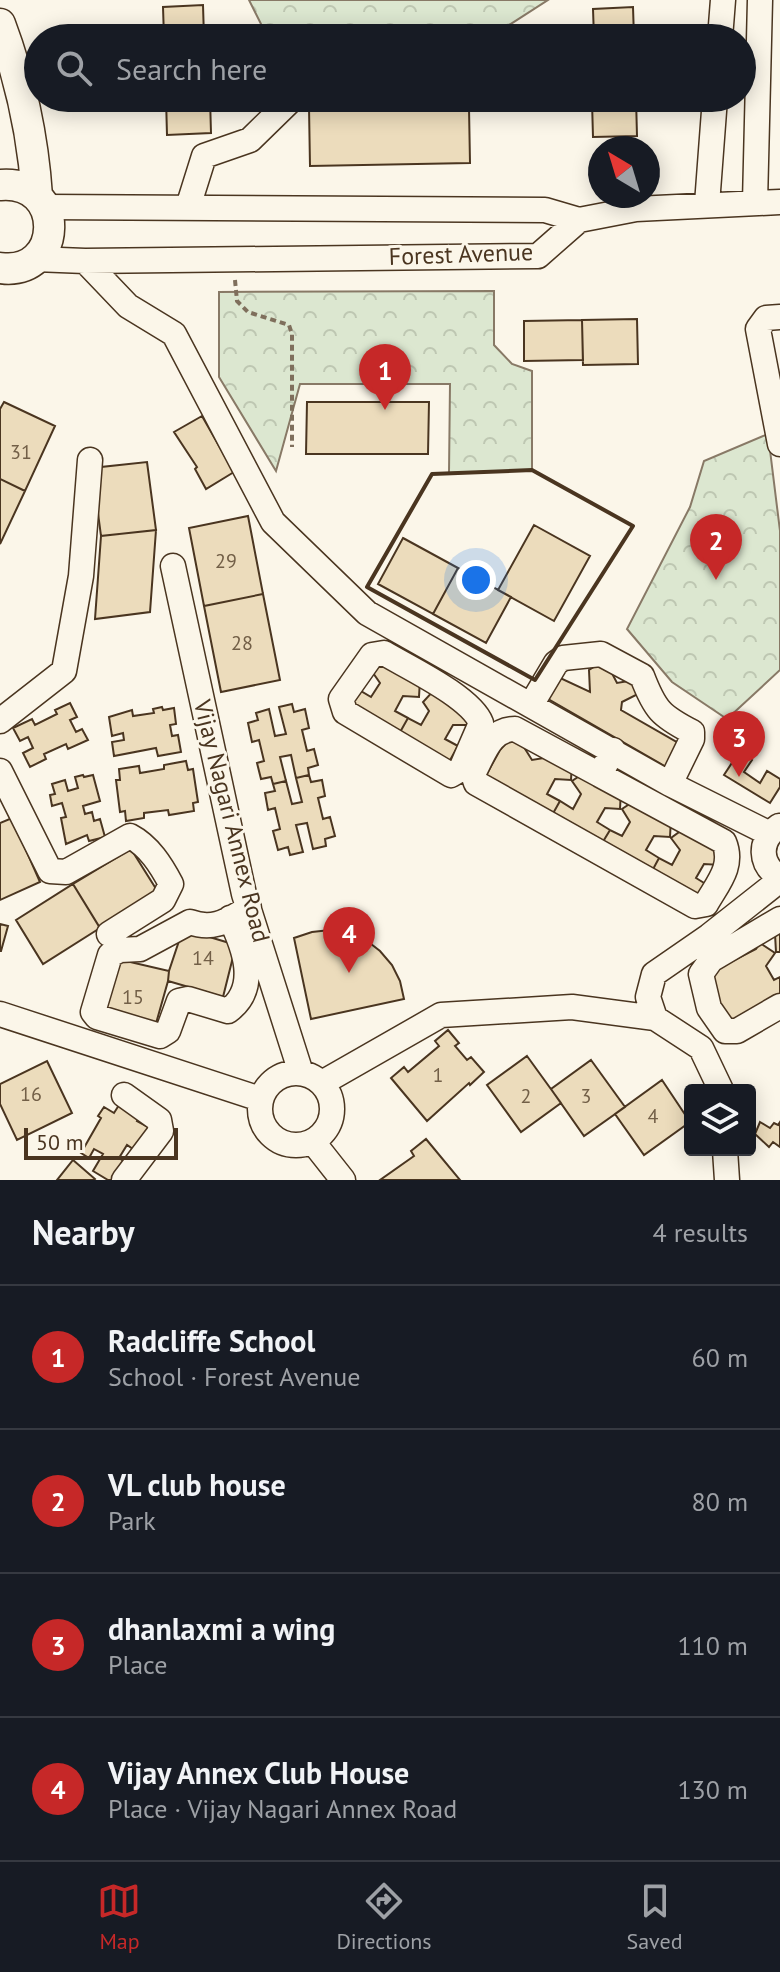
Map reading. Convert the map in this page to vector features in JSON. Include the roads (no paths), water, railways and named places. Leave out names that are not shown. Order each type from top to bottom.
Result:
[{"type":"main road","points":[[0,24],[24,99]]},
{"type":"main road","points":[[11,269],[45,248],[50,234],[50,220],[41,201],[27,112]]},
{"type":"main road","points":[[0,185],[26,188],[41,201]]},
{"type":"street","points":[[721,24],[723,0]]},
{"type":"street","points":[[755,202],[760,0]]},
{"type":"street","points":[[188,207],[204,156],[250,140],[279,112]]},
{"type":"street","points":[[707,204],[714,112]]},
{"type":"street","name":"Forest Avenue","points":[[41,201],[188,207],[545,210],[579,220]]},
{"type":"street","points":[[579,220],[636,209],[780,202]]},
{"type":"street","name":"Forest Avenue","points":[[11,269],[85,261],[538,256],[579,220]]},
{"type":"street","points":[[85,261],[128,306],[174,334],[273,522],[367,613],[670,784],[774,829],[763,846],[764,859],[770,871],[780,879],[709,936],[654,974],[648,997],[655,1018]]},
{"type":"street","points":[[780,317],[766,318],[758,329],[780,444]]},
{"type":"street","points":[[0,721],[64,671],[81,576],[90,460]]},
{"type":"street","name":"Vijay Nagari Annex Road","points":[[173,566],[240,913],[312,1078],[332,1103],[329,1126],[313,1142]]},
{"type":"street","points":[[384,653],[461,700],[478,714],[481,723],[461,769],[451,775],[345,712],[341,699],[372,655],[384,653]]},
{"type":"street","points":[[531,705],[556,663],[563,658],[601,654],[642,676],[649,696],[664,718],[692,732],[692,739],[670,784]]},
{"type":"street","points":[[461,700],[476,674]]},
{"type":"street","points":[[515,729],[600,775],[724,842],[729,852],[729,864],[706,904],[695,906],[681,899],[476,783],[473,774],[496,733],[515,729]]},
{"type":"street","points":[[600,775],[613,750]]},
{"type":"street","points":[[0,771],[50,871],[66,872],[130,836],[142,842],[163,869],[171,884],[163,900],[109,934]]},
{"type":"street","points":[[240,913],[240,939],[248,977],[237,1005],[228,1011],[188,999],[179,1001],[168,1031],[160,1036],[97,1017],[93,1012],[110,955],[120,950],[140,949],[190,922],[203,927],[218,924],[240,913]]},
{"type":"street","points":[[780,919],[711,960],[701,974],[709,1008],[725,1031],[737,1031],[780,1006]]},
{"type":"street","points":[[343,1180],[313,1142],[290,1145],[270,1136],[259,1116],[260,1099],[278,1077],[312,1078],[441,1015],[572,1007],[655,1018],[701,1048],[718,1084]]},
{"type":"street","points":[[0,1014],[260,1099]]},
{"type":"street","points":[[124,1095],[159,1120],[161,1131],[124,1180]]},
{"type":"street","points":[[725,1156],[727,1180]]},
{"type":"place","name":"Radcliffe School","points":[[385,410]]},
{"type":"place","name":"VL club house","points":[[716,580]]},
{"type":"place","name":"dhanlaxmi a wing","points":[[739,777]]},
{"type":"place","name":"Vijay Annex Club House","points":[[349,973]]}]
